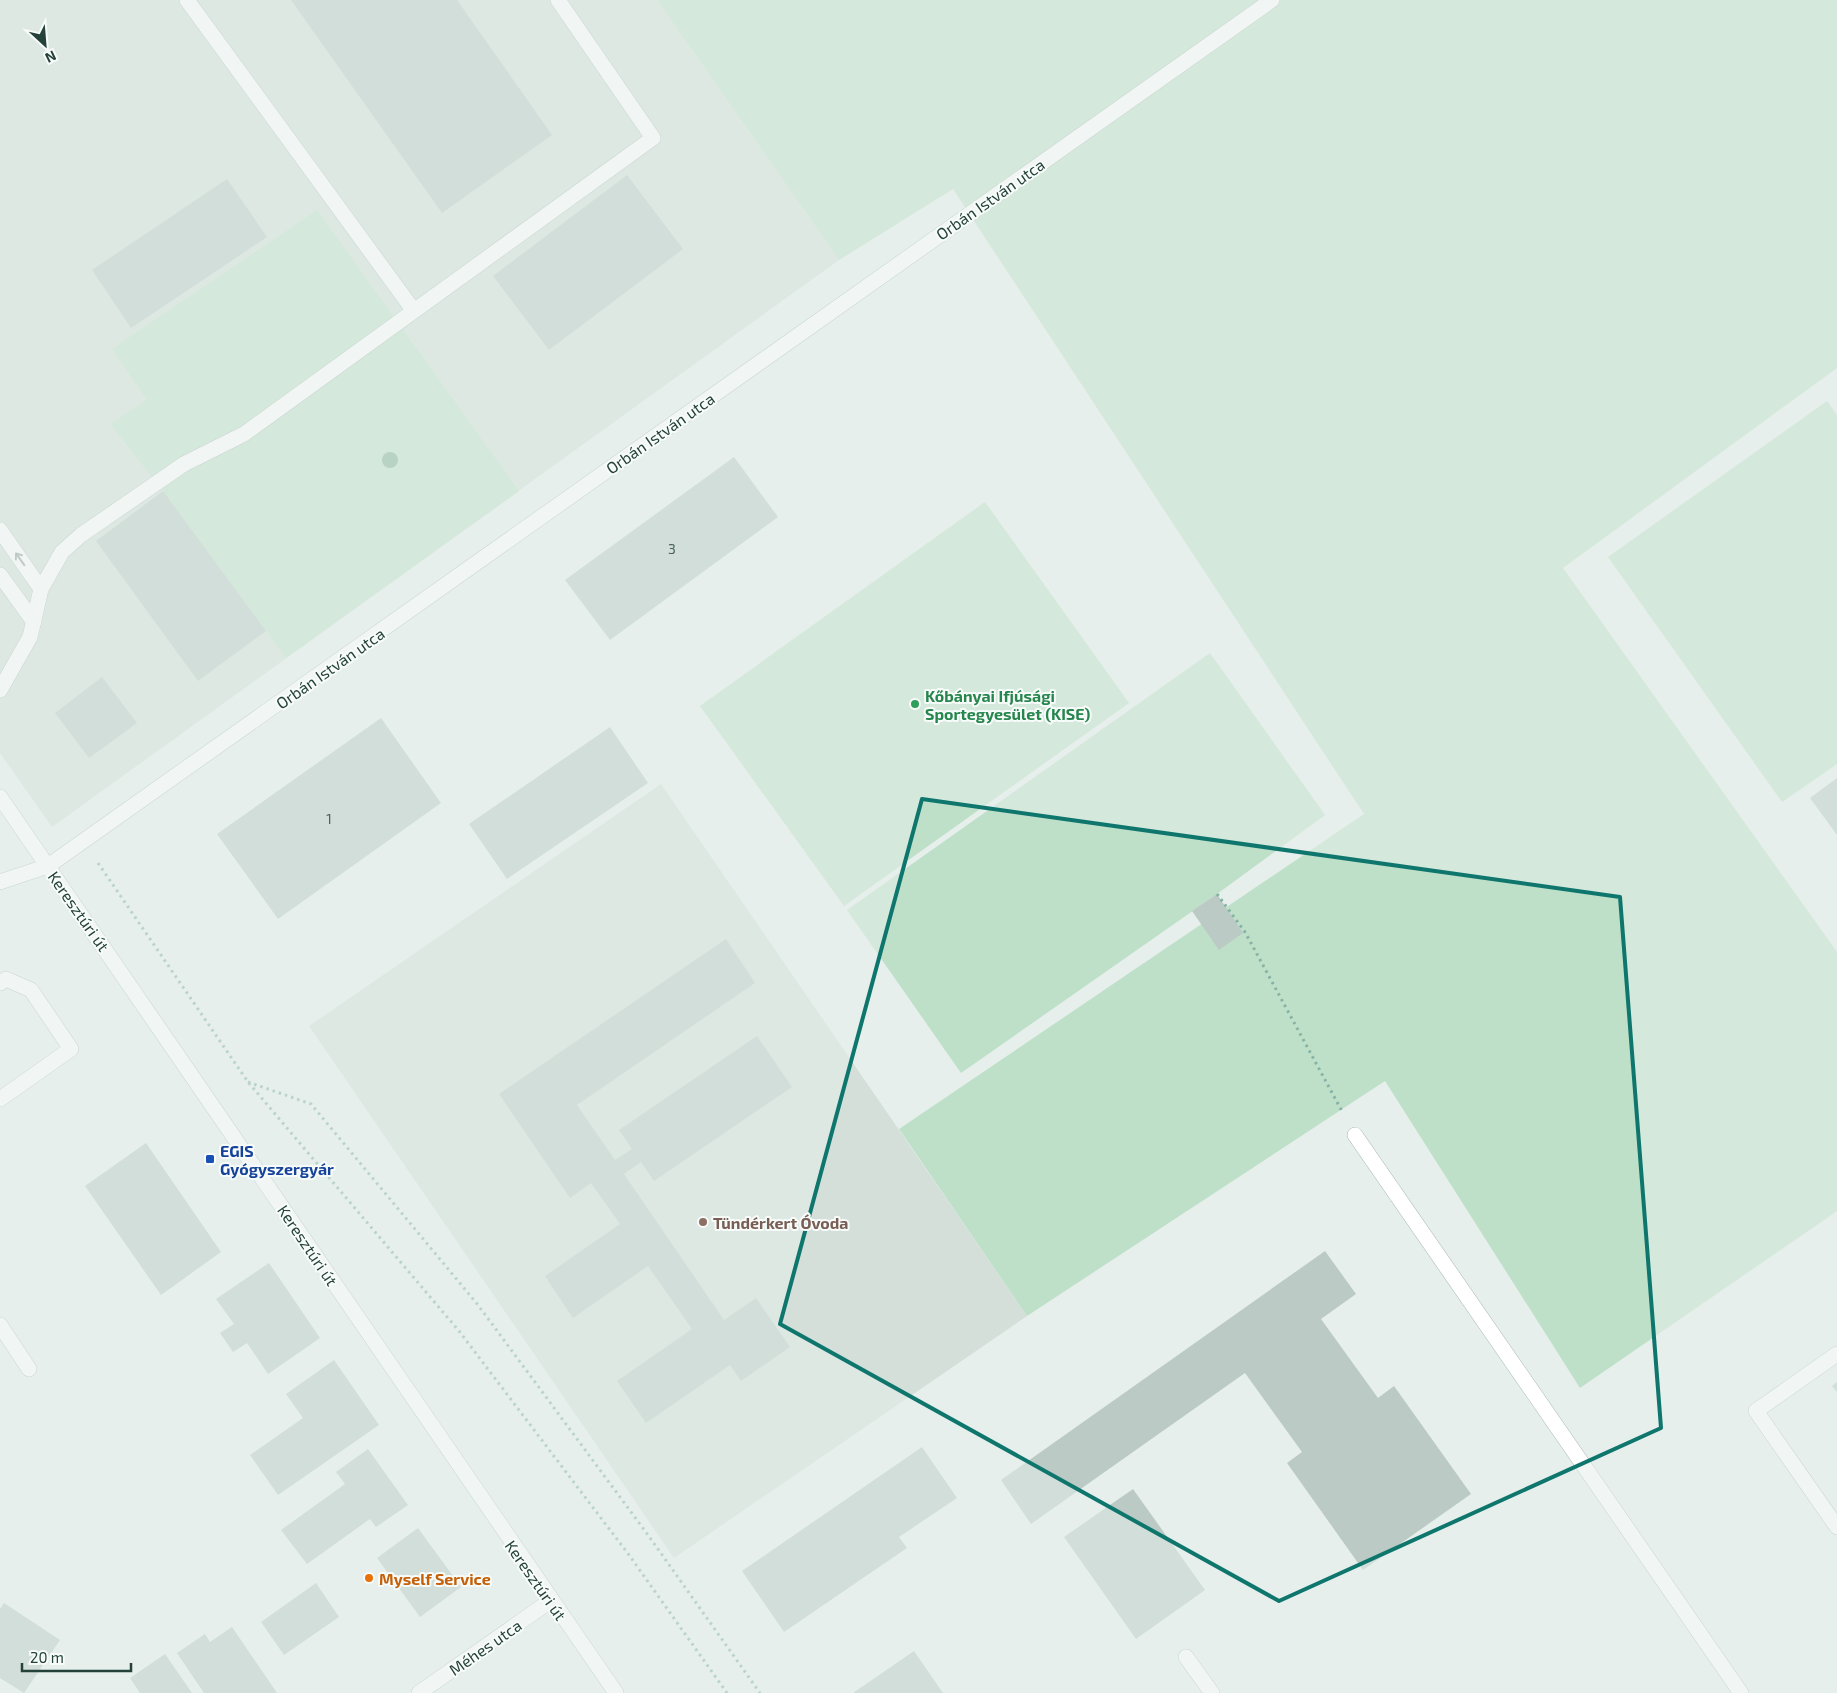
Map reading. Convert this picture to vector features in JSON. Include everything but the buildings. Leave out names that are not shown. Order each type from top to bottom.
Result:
[{"type":"street","points":[[187,0],[414,311]]},
{"type":"street","points":[[0,690],[30,637],[41,588],[62,552],[81,535],[184,464],[244,434],[653,138],[558,0]]},
{"type":"street","name":"Orbán István utca","points":[[0,882],[48,866],[84,842],[1272,0]]},
{"type":"street","points":[[0,530],[41,588]]},
{"type":"street","points":[[0,575],[34,622]]},
{"type":"street","name":"Keresztúri út","points":[[0,797],[550,1601],[616,1693]]},
{"type":"street","points":[[0,983],[6,979],[30,990],[71,1049],[0,1099]]},
{"type":"street","points":[[1355,1135],[1741,1693]]},
{"type":"street","points":[[0,1326],[29,1369]]},
{"type":"street","points":[[1837,1354],[1756,1411],[1837,1527]]},
{"type":"street","name":"Méhes utca","points":[[419,1693],[550,1601]]},
{"type":"street","points":[[1186,1657],[1212,1693]]},
{"type":"path","points":[[84,842],[248,1082],[459,1331],[628,1555],[727,1693]]},
{"type":"path","points":[[1217,894],[1245,932],[1355,1135]]},
{"type":"path","points":[[248,1082],[311,1104],[478,1305],[648,1535],[760,1693]]},
{"type":"highlighted area","points":[[922,799],[1620,897],[1661,1428],[1279,1601],[780,1324]]},
{"type":"shaded area","points":[[0,0],[657,0],[839,260],[52,827],[0,753]]},
{"type":"shaded area","name":"Tündérkert Óvoda","points":[[661,784],[1027,1316],[674,1558],[309,1026]]},
{"type":"green space","points":[[657,0],[1837,0],[1837,368],[1563,568],[1837,952],[1837,1211],[1580,1388],[1385,1081],[1027,1316],[899,1129],[1364,814],[953,189],[839,260]]},
{"type":"green space","points":[[317,210],[519,491],[286,658],[163,491],[110,424],[147,400],[112,349]]},
{"type":"green space","points":[[1827,401],[1837,415],[1837,764],[1782,802],[1608,557]]},
{"type":"green space","name":"Kőbányai Ifjúsági Sportegyesület (KISE)","points":[[985,502],[1129,703],[844,906],[700,706]]},
{"type":"green space","points":[[1210,653],[1325,815],[1217,894],[961,1073],[847,910]]},
{"type":"place","name":"Kőbányai Ifjúsági Sportegyesület (KISE)","points":[[915,704]]},
{"type":"place","name":"EGIS Gyógyszergyár","points":[[210,1159]]},
{"type":"place","name":"Tündérkert Óvoda","points":[[703,1222]]},
{"type":"place","name":"Myself Service","points":[[369,1578]]}]
